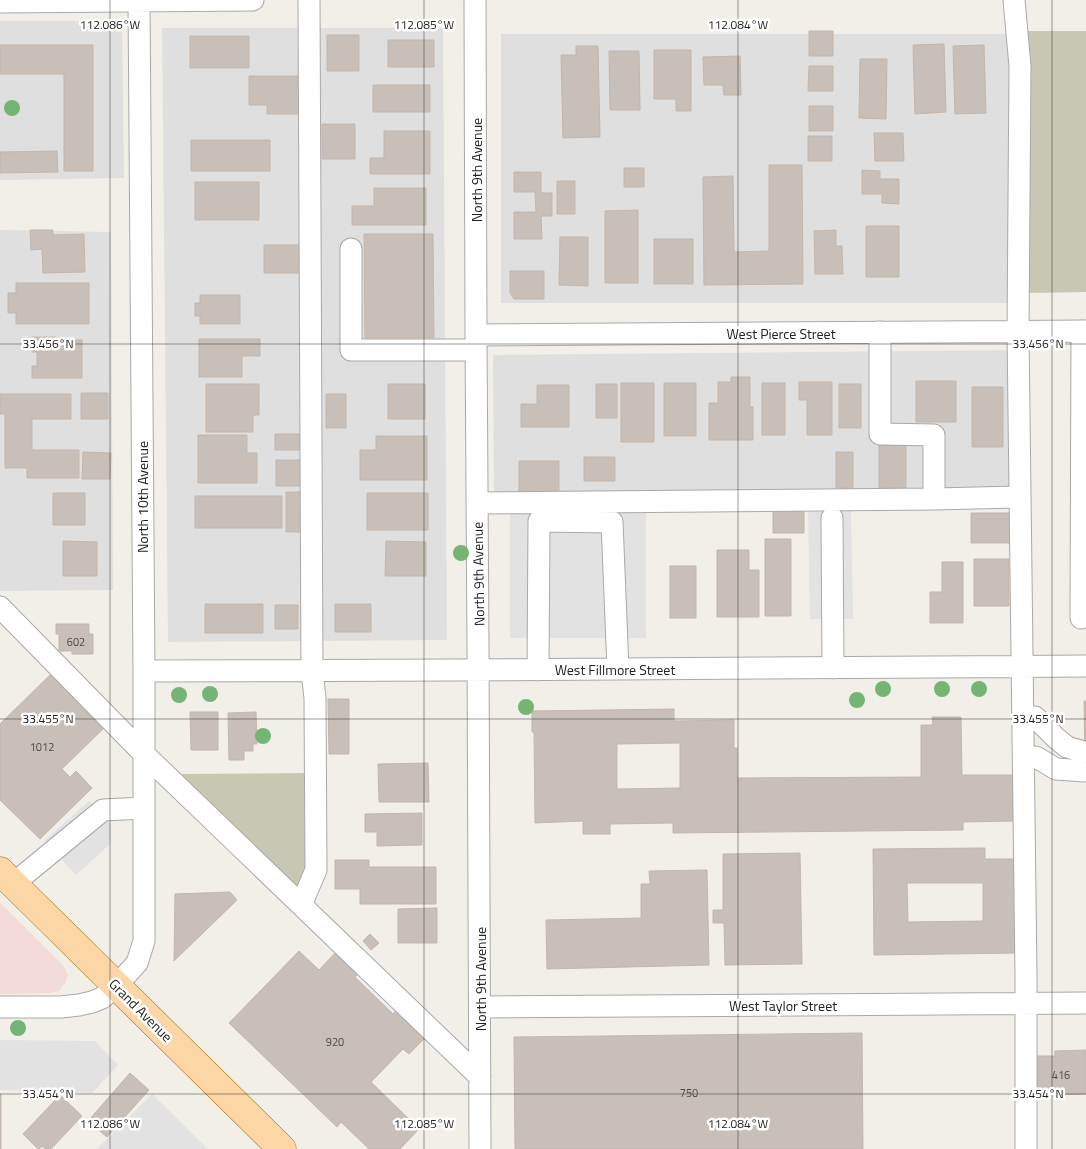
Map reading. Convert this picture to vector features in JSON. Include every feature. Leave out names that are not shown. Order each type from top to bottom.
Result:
[{"type":"main road","name":"Grand Avenue","points":[[7,878],[282,1149]]},
{"type":"street","points":[[0,2],[253,0]]},
{"type":"street","points":[[301,905],[316,870],[315,698],[312,671],[309,0]]},
{"type":"street","name":"North 9th Avenue","points":[[475,0],[480,1149]]},
{"type":"street","points":[[1014,0],[1020,66],[1018,332],[1023,667],[1026,1149]]},
{"type":"street","name":"North 10th Avenue","points":[[116,986],[137,963],[144,941],[144,671],[138,1]]},
{"type":"street","name":"West Pierce Street","points":[[351,249],[351,350],[476,342],[880,332],[1084,331]]},
{"type":"street","points":[[1081,618],[1084,331]]},
{"type":"street","points":[[880,332],[880,434],[934,435],[934,499]]},
{"type":"street","points":[[477,503],[1020,497]]},
{"type":"street","points":[[832,518],[833,668]]},
{"type":"street","points":[[538,670],[539,521],[612,522],[618,669]]},
{"type":"street","points":[[0,607],[144,754],[480,1078]]},
{"type":"street","name":"West Fillmore Street","points":[[144,671],[1086,666]]},
{"type":"street","points":[[1035,716],[1056,738],[1085,761],[1056,769],[1036,757]]},
{"type":"street","points":[[7,878],[103,810],[144,808]]},
{"type":"street","points":[[0,1007],[61,1007],[79,1005],[102,998],[116,986]]},
{"type":"street","name":"West Taylor Street","points":[[480,1007],[1086,1003]]},
{"type":"shaded area","points":[[0,21],[122,21],[124,178],[0,180]]},
{"type":"shaded area","points":[[162,28],[443,28],[447,640],[168,642]]},
{"type":"shaded area","points":[[1025,31],[1086,31],[1086,292],[1028,293]]},
{"type":"shaded area","points":[[501,34],[1009,34],[1010,303],[501,303]]},
{"type":"shaded area","points":[[0,230],[111,232],[113,590],[0,591]]},
{"type":"shaded area","points":[[1011,350],[1012,492],[494,497],[493,355]]},
{"type":"shaded area","points":[[851,511],[853,619],[810,619],[808,512]]},
{"type":"shaded area","points":[[510,512],[646,512],[646,638],[510,638]]},
{"type":"shaded area","points":[[313,773],[314,869],[302,902],[176,774]]},
{"type":"shaded area","points":[[89,801],[111,824],[111,843],[76,875],[44,841]]},
{"type":"shaded area","points":[[0,903],[63,965],[68,975],[59,991],[51,993],[0,994]]},
{"type":"shaded area","points":[[0,1040],[95,1041],[118,1065],[92,1093],[0,1090]]},
{"type":"shaded area","points":[[152,1094],[208,1149],[97,1149]]},
{"type":"building","points":[[809,31],[833,31],[833,56],[809,56]]},
{"type":"building","points":[[327,35],[359,35],[359,71],[327,71]]},
{"type":"building","points":[[190,36],[249,36],[249,68],[190,68]]},
{"type":"building","points":[[388,40],[434,40],[434,67],[388,67]]},
{"type":"building","points":[[944,44],[946,112],[915,114],[913,45]]},
{"type":"building","points":[[0,45],[93,45],[93,171],[64,171],[64,74],[0,74]]},
{"type":"building","points":[[984,45],[986,113],[955,114],[953,46]]},
{"type":"building","points":[[576,46],[598,46],[600,137],[563,138],[561,55],[576,55]]},
{"type":"building","points":[[654,50],[691,50],[691,111],[676,111],[676,99],[654,99]]},
{"type":"building","points":[[609,51],[639,51],[640,110],[610,110]]},
{"type":"building","points":[[740,56],[741,95],[724,95],[723,85],[704,85],[703,57]]},
{"type":"building","points":[[860,59],[887,59],[886,119],[859,118]]},
{"type":"building","points":[[809,66],[833,66],[833,91],[808,91]]},
{"type":"building","points":[[249,76],[301,76],[301,114],[267,114],[267,105],[249,105]]},
{"type":"building","points":[[373,85],[430,85],[430,112],[373,112]]},
{"type":"building","points":[[809,106],[833,106],[833,131],[809,131]]},
{"type":"building","points":[[322,124],[355,124],[355,159],[322,159]]},
{"type":"building","points":[[384,131],[430,131],[430,174],[370,174],[370,158],[384,158]]},
{"type":"building","points":[[874,133],[903,133],[904,161],[875,161]]},
{"type":"building","points":[[808,136],[832,136],[832,161],[808,161]]},
{"type":"building","points":[[191,140],[270,140],[270,171],[191,171]]},
{"type":"building","points":[[57,151],[58,172],[0,173],[0,152]]},
{"type":"building","points":[[769,165],[802,165],[803,284],[704,285],[703,177],[733,176],[734,252],[769,251]]},
{"type":"building","points":[[624,168],[644,168],[644,187],[624,187]]},
{"type":"building","points":[[862,170],[880,171],[880,179],[899,179],[899,204],[882,203],[882,194],[862,194]]},
{"type":"building","points":[[514,172],[541,172],[541,193],[552,193],[552,216],[541,216],[542,239],[514,239],[514,212],[536,212],[535,192],[514,192]]},
{"type":"building","points":[[557,181],[575,181],[575,214],[557,214]]},
{"type":"building","points":[[195,182],[259,182],[259,220],[195,220]]},
{"type":"building","points":[[374,188],[426,188],[426,225],[352,225],[352,206],[374,206]]},
{"type":"building","points":[[638,210],[638,283],[605,283],[605,211]]},
{"type":"building","points":[[866,226],[899,226],[899,277],[866,277]]},
{"type":"building","points":[[30,230],[53,230],[53,235],[84,234],[85,272],[43,273],[42,249],[31,250]]},
{"type":"building","points":[[836,230],[836,246],[842,246],[843,274],[815,274],[814,231]]},
{"type":"building","points":[[364,234],[433,234],[434,338],[365,338]]},
{"type":"building","points":[[560,237],[588,237],[588,286],[559,285]]},
{"type":"building","points":[[654,239],[693,239],[693,284],[654,284]]},
{"type":"building","points":[[264,245],[304,245],[304,273],[264,273]]},
{"type":"building","points":[[510,271],[544,271],[544,299],[514,299],[510,293]]},
{"type":"building","points":[[16,283],[89,283],[89,324],[16,324],[16,313],[8,313],[8,293],[16,293]]},
{"type":"building","points":[[200,295],[240,295],[240,324],[200,324],[200,316],[195,316],[195,303],[200,303]]},
{"type":"building","points":[[32,337],[56,337],[56,340],[82,340],[82,378],[32,378],[32,366],[37,366],[37,352],[32,352]]},
{"type":"building","points":[[199,339],[260,339],[260,356],[242,356],[242,377],[199,377]]},
{"type":"building","points":[[731,377],[750,377],[750,407],[753,407],[753,440],[709,440],[709,403],[718,403],[718,382],[731,382]]},
{"type":"building","points":[[916,381],[956,381],[956,422],[916,422]]},
{"type":"building","points":[[799,382],[832,382],[832,435],[807,435],[807,400],[799,400]]},
{"type":"building","points":[[621,383],[654,383],[654,442],[621,442]]},
{"type":"building","points":[[664,383],[696,383],[696,436],[664,436]]},
{"type":"building","points":[[762,383],[785,383],[785,435],[762,435]]},
{"type":"building","points":[[206,384],[259,384],[259,415],[253,415],[253,432],[206,432]]},
{"type":"building","points":[[388,384],[425,384],[425,419],[388,419]]},
{"type":"building","points":[[596,384],[617,384],[617,418],[596,418]]},
{"type":"building","points":[[839,384],[861,384],[861,428],[839,428]]},
{"type":"building","points":[[537,385],[569,385],[569,427],[521,427],[521,404],[537,404]]},
{"type":"building","points":[[972,387],[1003,387],[1003,447],[972,447]]},
{"type":"building","points":[[81,393],[108,393],[108,419],[81,419]]},
{"type":"building","points":[[0,394],[71,394],[71,419],[32,419],[32,450],[79,450],[79,478],[27,478],[27,468],[5,468],[5,414],[0,414]]},
{"type":"building","points":[[326,394],[346,394],[346,428],[326,428]]},
{"type":"building","points":[[275,434],[305,434],[305,450],[275,450]]},
{"type":"building","points":[[198,435],[247,435],[247,453],[257,453],[257,483],[198,483]]},
{"type":"building","points":[[376,436],[427,436],[427,480],[360,480],[360,450],[376,450]]},
{"type":"building","points":[[879,444],[906,444],[906,488],[879,488]]},
{"type":"building","points":[[83,452],[111,453],[110,479],[82,479]]},
{"type":"building","points":[[836,452],[853,452],[853,488],[836,488]]},
{"type":"building","points":[[584,457],[615,457],[615,481],[584,481]]},
{"type":"building","points":[[276,460],[304,460],[304,486],[276,486]]},
{"type":"building","points":[[519,461],[559,461],[559,494],[519,494]]},
{"type":"building","points":[[286,492],[305,492],[305,532],[286,532]]},
{"type":"building","points":[[53,493],[85,493],[85,525],[53,525]]},
{"type":"building","points":[[367,493],[428,493],[428,530],[367,530]]},
{"type":"building","points":[[195,496],[282,496],[282,528],[195,528]]},
{"type":"building","points":[[773,506],[804,506],[804,533],[773,533]]},
{"type":"building","points":[[971,513],[1011,513],[1011,543],[971,543]]},
{"type":"building","points":[[765,539],[791,539],[791,616],[765,616]]},
{"type":"building","points":[[63,541],[97,542],[97,576],[63,576]]},
{"type":"building","points":[[386,541],[426,542],[426,576],[385,576]]},
{"type":"building","points":[[717,550],[749,550],[749,570],[759,570],[759,617],[717,617]]},
{"type":"building","points":[[974,559],[1009,559],[1009,606],[974,606]]},
{"type":"building","points":[[942,562],[963,562],[963,623],[930,623],[930,592],[942,592]]},
{"type":"building","points":[[670,566],[696,566],[696,618],[670,618]]},
{"type":"building","points":[[205,604],[263,604],[263,633],[205,633]]},
{"type":"building","points":[[335,604],[371,604],[371,632],[335,632]]},
{"type":"building","points":[[275,605],[298,605],[298,629],[275,629]]},
{"type":"building","points":[[56,624],[89,624],[89,634],[93,634],[93,654],[72,654],[72,651],[59,651],[59,634],[56,634]]},
{"type":"building","points":[[53,672],[107,725],[62,769],[70,777],[76,771],[92,788],[40,839],[0,800],[0,724]]},
{"type":"building","points":[[328,699],[349,699],[349,754],[329,754]]},
{"type":"building","points":[[1084,701],[1086,701],[1086,773],[1085,773]]},
{"type":"building","points":[[674,709],[674,721],[734,720],[734,748],[737,748],[737,778],[921,777],[921,725],[933,725],[932,717],[961,717],[962,775],[1014,775],[1015,821],[963,822],[963,830],[673,833],[673,823],[610,824],[610,834],[583,834],[583,821],[535,823],[532,711]],"holes":[[[680,743],[680,788],[617,789],[617,744]]]},
{"type":"building","points":[[190,712],[218,712],[218,750],[191,750]]},
{"type":"building","points":[[256,712],[257,744],[253,744],[253,751],[244,751],[244,760],[229,760],[228,713]]},
{"type":"building","points":[[428,763],[429,802],[379,802],[378,764]]},
{"type":"building","points":[[422,813],[422,845],[377,846],[377,832],[365,832],[365,814]]},
{"type":"building","points":[[985,848],[985,859],[1016,859],[1018,953],[874,955],[873,849]],"holes":[[[907,883],[983,883],[983,921],[908,922]]]},
{"type":"building","points":[[800,853],[802,964],[725,965],[724,923],[713,923],[713,910],[723,910],[723,854]]},
{"type":"building","points":[[335,860],[369,860],[369,867],[436,867],[436,904],[360,904],[360,889],[335,889]]},
{"type":"building","points":[[707,870],[709,965],[547,969],[546,920],[641,918],[641,884],[650,884],[649,871]]},
{"type":"building","points":[[230,892],[237,900],[174,961],[175,894]]},
{"type":"building","points":[[437,908],[437,943],[398,943],[398,909]]},
{"type":"building","points":[[370,934],[379,943],[371,950],[363,941]]},
{"type":"building","points":[[340,948],[362,970],[355,977],[393,1014],[398,1008],[427,1036],[409,1054],[403,1049],[371,1082],[419,1129],[400,1149],[369,1149],[341,1122],[337,1127],[229,1023],[299,951],[319,970]]},
{"type":"building","points":[[862,1033],[863,1149],[515,1149],[514,1037]]},
{"type":"building","points":[[1086,1050],[1086,1094],[1037,1095],[1037,1056],[1055,1056],[1055,1051]]},
{"type":"building","points":[[130,1073],[149,1090],[107,1137],[88,1121]]},
{"type":"building","points":[[1,1094],[1,1149],[0,1149]]},
{"type":"building","points":[[60,1095],[82,1116],[51,1149],[45,1149],[43,1146],[38,1149],[23,1134]]}]
